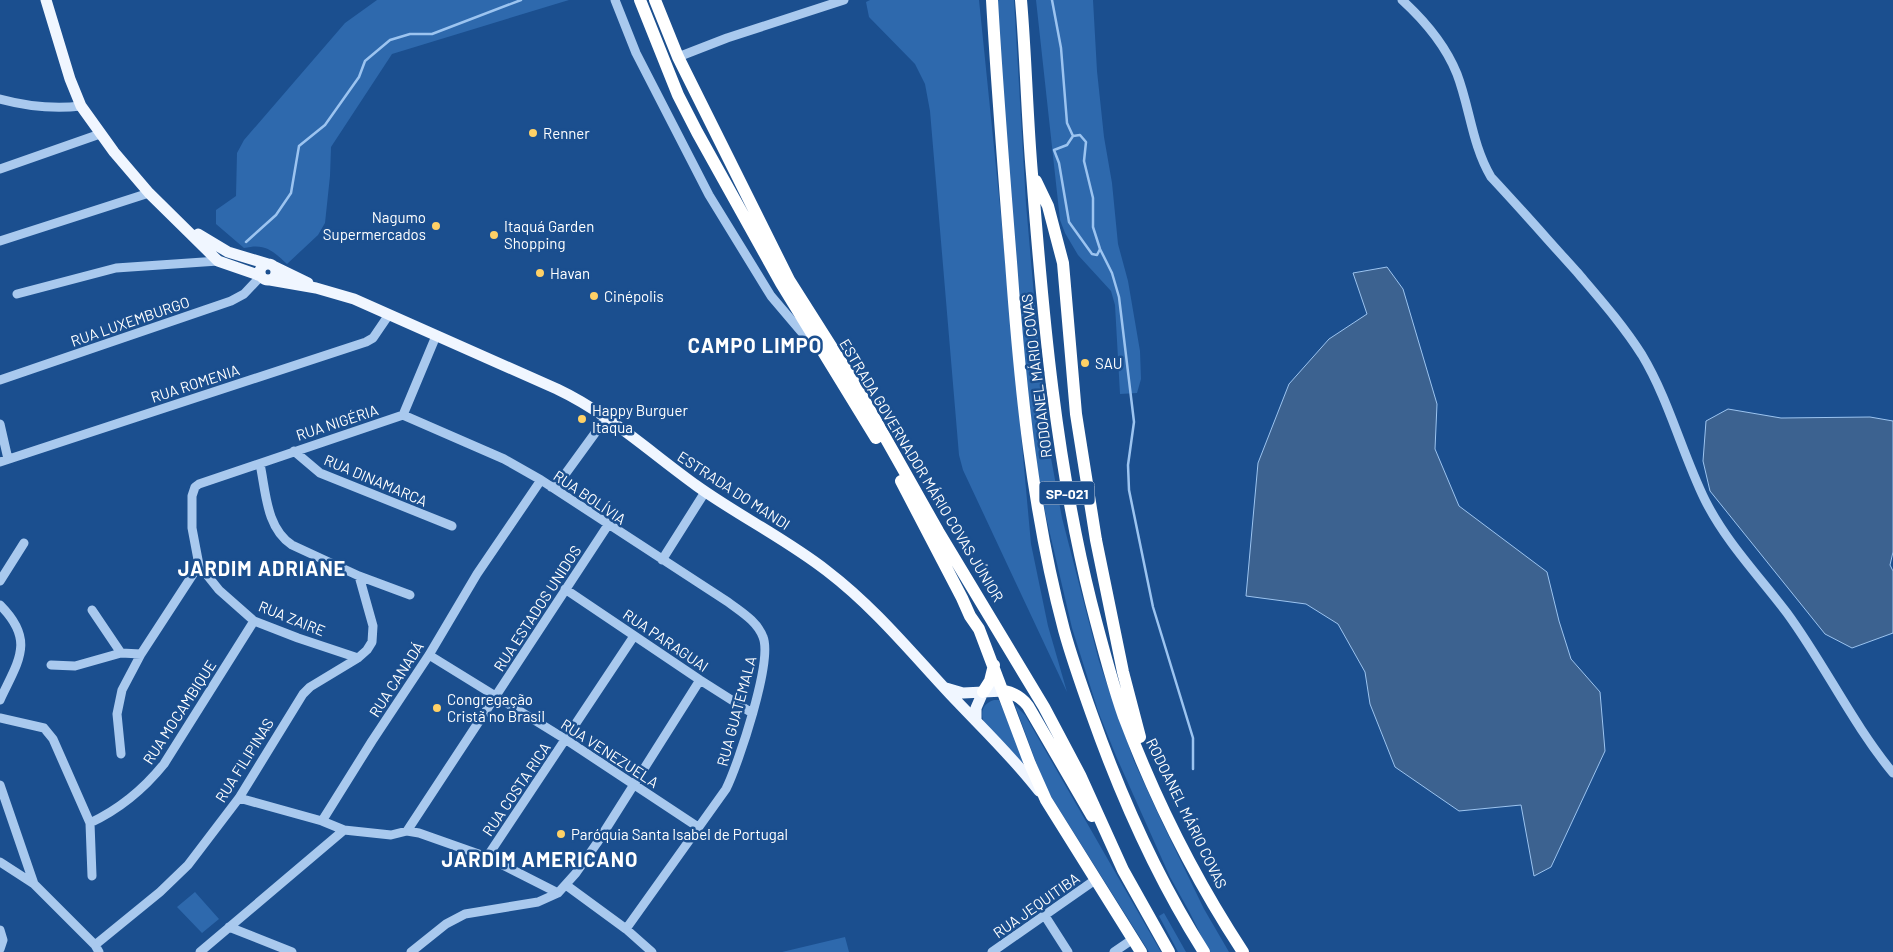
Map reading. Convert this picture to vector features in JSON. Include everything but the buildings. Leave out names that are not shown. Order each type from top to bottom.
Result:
[{"type":"highway","name":"ESTRADA GOVERNADOR MÁRIO COVAS JÚNIOR","points":[[640,0],[678,95],[697,132],[781,283],[886,455],[937,549],[970,616],[979,629],[1030,764],[1046,800],[1140,952]]},
{"type":"highway","name":"ESTRADA GOVERNADOR MÁRIO COVAS JÚNIOR","points":[[655,0],[678,57],[788,280],[855,384],[938,531],[1044,707],[1080,775],[1123,870],[1169,952]]},
{"type":"highway","name":"RODOANEL MÁRIO COVAS","points":[[992,0],[1016,336],[1025,428],[1055,592],[1072,660],[1116,780],[1143,839],[1204,952]]},
{"type":"highway","name":"RODOANEL MÁRIO COVAS","points":[[1021,0],[1032,173],[1049,356],[1060,446],[1072,522],[1081,563],[1111,678],[1124,717],[1152,785],[1217,913],[1243,952]]},
{"type":"highway","points":[[1032,173],[1048,206],[1063,262],[1076,414],[1096,540],[1123,672],[1152,785]]},
{"type":"highway","points":[[983,692],[990,681],[994,665]]},
{"type":"highway","points":[[1004,691],[1015,694],[1028,706],[1123,870]]},
{"type":"main road","name":"ESTRADA DO MANDI","points":[[46,0],[70,79],[82,106],[100,134],[149,193],[218,261],[265,278],[316,288],[354,299],[388,316],[574,396],[705,492],[796,549],[845,585],[882,618],[942,686],[1012,758],[1046,800]]},
{"type":"main road","name":"ESTRADA DO MANDI","points":[[175,220],[220,248],[271,265],[316,288]]},
{"type":"main road","points":[[265,278],[275,278],[277,272],[271,265]]},
{"type":"main road","points":[[942,686],[962,693],[1004,691]]},
{"type":"main road","points":[[976,721],[976,708],[983,692]]},
{"type":"street","points":[[615,0],[636,53],[705,187],[731,232],[771,296],[848,391]]},
{"type":"street","points":[[678,57],[727,38],[844,0]]},
{"type":"street","points":[[1402,0],[1425,22],[1450,59],[1458,76],[1476,144],[1484,165],[1491,176],[1589,286],[1623,327],[1638,349],[1660,393],[1706,501],[1747,564],[1786,612],[1866,738],[1893,773]]},
{"type":"street","points":[[0,99],[61,108],[82,106]]},
{"type":"street","points":[[0,168],[100,134]]},
{"type":"street","points":[[0,241],[149,193]]},
{"type":"street","points":[[17,294],[116,268],[218,261]]},
{"type":"street","name":"RUA LUXEMBURGO","points":[[0,380],[231,301],[265,278]]},
{"type":"street","name":"RUA ROMENIA","points":[[4,460],[366,342],[372,338],[388,316]]},
{"type":"street","name":"RUA NIGÉRIA","points":[[199,484],[403,415],[436,336]]},
{"type":"street","name":"RUA BOLÍVIA","points":[[403,415],[476,445],[541,480],[728,602],[752,621]]},
{"type":"street","points":[[550,487],[558,484],[606,418]]},
{"type":"street","points":[[0,424],[4,460]]},
{"type":"street","name":"RUA DINAMARCA","points":[[294,451],[310,466],[326,476],[452,526]]},
{"type":"street","points":[[260,464],[273,522],[282,538],[292,545],[359,576],[410,595]]},
{"type":"street","name":"RUA CANADÁ","points":[[322,821],[429,655],[477,574],[541,480]]},
{"type":"street","name":"RUA ZAIRE","points":[[199,484],[193,491],[191,510],[192,528],[199,565],[225,596],[254,620],[298,638],[358,658]]},
{"type":"street","points":[[662,560],[705,492]]},
{"type":"street","name":"RUA ESTADOS UNIDOS","points":[[407,831],[608,525]]},
{"type":"street","points":[[0,581],[24,543]]},
{"type":"street","points":[[120,754],[117,714],[119,697],[141,654],[199,565]]},
{"type":"street","name":"RUA FILIPINAS","points":[[97,949],[188,865],[239,798],[303,694],[319,681],[358,658],[370,646],[373,626],[359,576]]},
{"type":"street","name":"RUA PARAGUAI","points":[[565,589],[752,713]]},
{"type":"street","points":[[0,605],[13,618],[22,647],[20,656],[0,700]]},
{"type":"street","points":[[92,610],[121,654]]},
{"type":"street","name":"RUA MOCAMBIQUE","points":[[90,823],[119,807],[150,781],[164,764],[254,620]]},
{"type":"street","name":"RUA GUATEMALA","points":[[626,929],[726,789],[734,774],[752,713],[765,657],[766,646],[761,631],[752,621]]},
{"type":"street","name":"RUA COSTA RICA","points":[[487,857],[634,636]]},
{"type":"street","points":[[51,665],[75,666],[121,654],[141,654]]},
{"type":"street","name":"RUA VENEZUELA","points":[[429,655],[565,739],[698,827]]},
{"type":"street","points":[[412,952],[446,924],[460,916],[478,911],[538,902],[558,893],[597,842],[700,680]]},
{"type":"street","points":[[0,718],[44,728],[47,731],[62,757],[90,823],[92,876]]},
{"type":"street","points":[[0,785],[34,884]]},
{"type":"street","points":[[239,798],[322,821],[344,830],[391,835],[407,831],[419,833],[487,857],[558,893]]},
{"type":"street","points":[[200,952],[344,830]]},
{"type":"street","points":[[0,862],[34,884],[97,949]]},
{"type":"street","name":"RUA JEQUITIBA","points":[[997,951],[1095,880]]},
{"type":"street","points":[[566,885],[626,929],[652,952]]},
{"type":"street","points":[[1046,916],[1068,952]]},
{"type":"street","points":[[229,927],[292,952]]},
{"type":"street","points":[[0,930],[3,940],[0,950]]},
{"type":"street","points":[[1114,952],[1133,939]]},
{"type":"shaded area","points":[[377,0],[569,0],[392,54],[331,147],[325,223],[318,235],[287,264],[277,255],[263,247],[244,248],[216,224],[216,210],[236,196],[237,153],[244,140],[345,23]]},
{"type":"shaded area","points":[[870,0],[979,0],[1031,544],[1048,626],[1067,692],[963,470],[959,455],[930,111],[925,84],[915,64],[869,17],[866,2]]},
{"type":"shaded area","points":[[996,0],[1014,0],[1026,204],[1037,330],[1051,458],[1062,518],[1099,661],[1134,761],[1204,909],[1229,952],[1209,952],[1170,877],[1098,711],[1072,628],[1040,487],[1024,365]]},
{"type":"shaded area","points":[[1036,0],[1093,0],[1097,71],[1118,244],[1128,281],[1140,351],[1141,379],[1137,393],[1120,394],[1115,305],[1111,291],[1078,255],[1060,220]]},
{"type":"shaded area","points":[[1387,267],[1403,289],[1437,404],[1435,449],[1459,506],[1547,572],[1571,659],[1600,692],[1605,751],[1551,867],[1534,876],[1521,805],[1459,811],[1395,767],[1370,704],[1365,672],[1338,624],[1306,604],[1246,596],[1258,463],[1289,384],[1329,339],[1367,314],[1353,273]]},
{"type":"shaded area","points":[[1728,409],[1781,418],[1870,417],[1893,421],[1893,552],[1890,565],[1893,571],[1893,633],[1852,648],[1825,634],[1710,491],[1703,461],[1706,421]]},
{"type":"shaded area","points":[[994,700],[999,700],[1026,766],[985,725],[982,717],[984,707]]},
{"type":"shaded area","points":[[1015,705],[1025,715],[1161,952],[1149,952],[1045,787]]},
{"type":"shaded area","points":[[195,892],[219,919],[202,933],[177,907]]},
{"type":"shaded area","points":[[1164,913],[1186,952],[1178,952],[1159,916]]},
{"type":"shaded area","points":[[845,937],[849,952],[782,952]]},
{"type":"waterway","points":[[246,242],[276,215],[291,193],[299,146],[325,125],[359,77],[365,61],[390,40],[410,34],[432,34],[521,0]]},
{"type":"waterway","points":[[1052,0],[1061,48],[1067,123],[1073,136],[1080,135],[1086,142],[1084,161],[1093,198],[1093,227],[1100,249],[1112,273],[1119,297],[1134,422],[1128,465],[1129,490],[1153,607],[1193,738],[1193,769]]},
{"type":"waterway","points":[[1073,136],[1067,145],[1054,150],[1059,163],[1069,222],[1092,254],[1097,255],[1100,249]]},
{"type":"place","name":"Renner","points":[[533,133]]},
{"type":"place","name":"Nagumo Supermercados","points":[[436,226]]},
{"type":"place","name":"Itaquá Garden Shopping","points":[[494,235]]},
{"type":"place","name":"Havan","points":[[540,273]]},
{"type":"place","name":"Cinépolis","points":[[594,296]]},
{"type":"place","name":"SAU","points":[[1085,363]]},
{"type":"place","name":"Happy Burguer Itaqua","points":[[582,419]]},
{"type":"place","name":"Congregação Cristã no Brasil","points":[[437,708]]},
{"type":"place","name":"Paróquia Santa Isabel de Portugal","points":[[561,834]]},
{"type":"district","name":"CAMPO LIMPO","points":[[755,345]]},
{"type":"district","name":"JARDIM ADRIANE","points":[[262,568]]},
{"type":"district","name":"JARDIM AMERICANO","points":[[540,859]]}]
